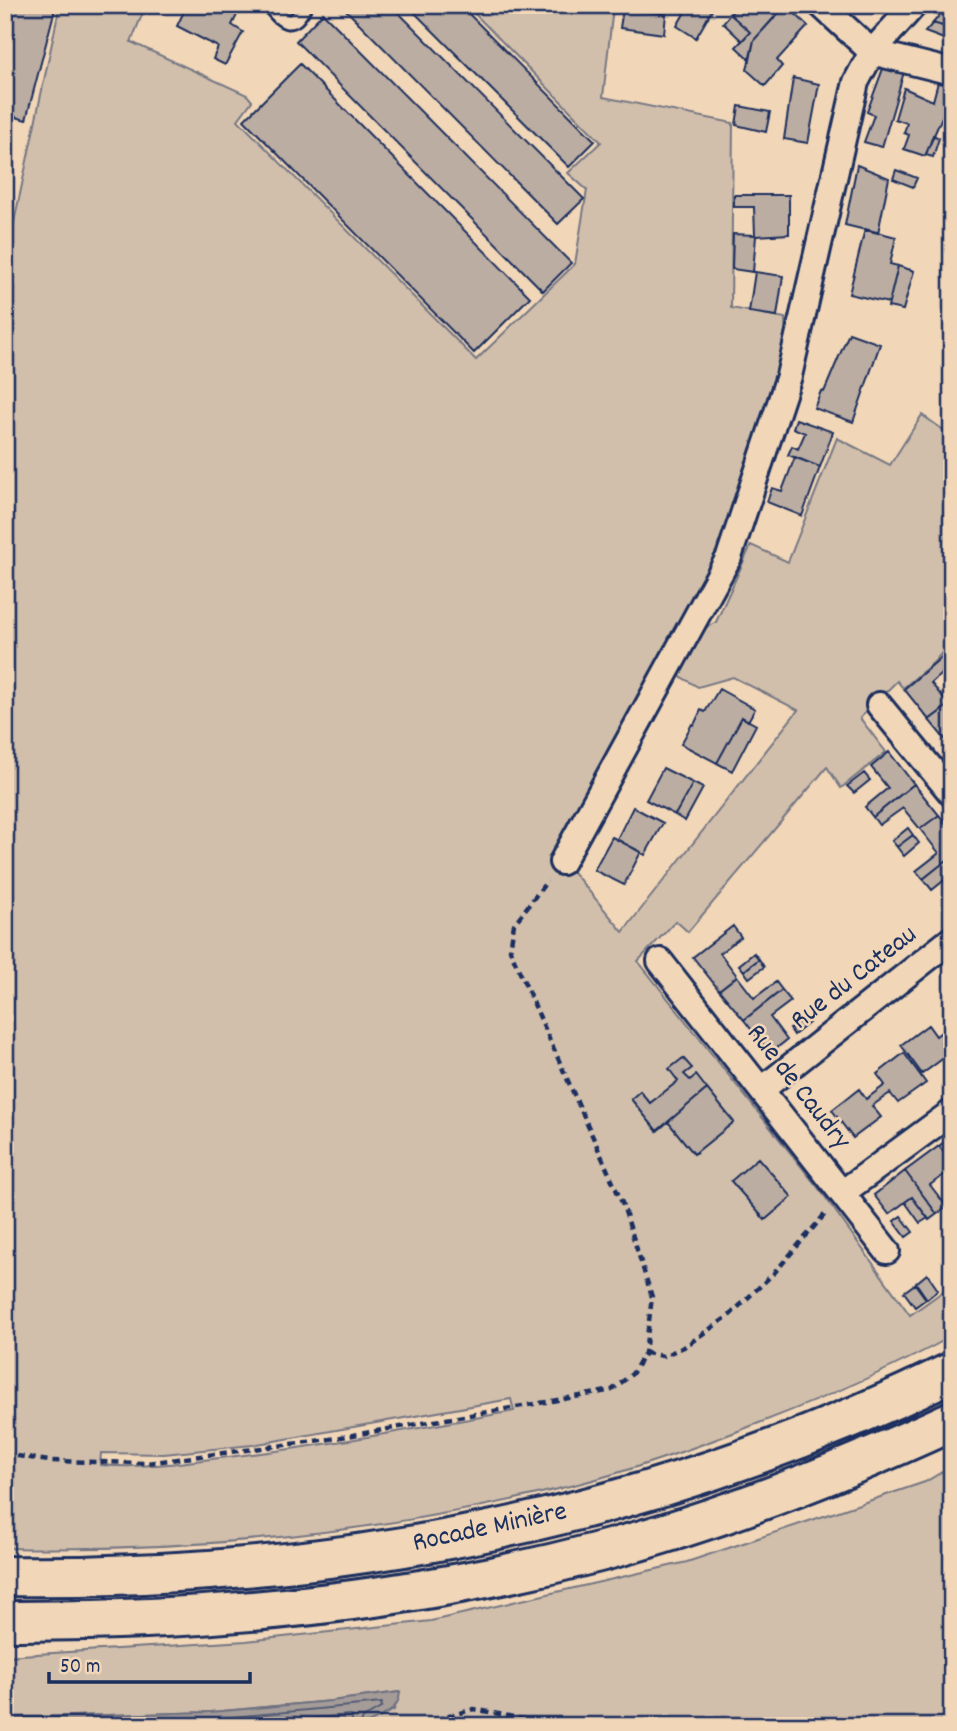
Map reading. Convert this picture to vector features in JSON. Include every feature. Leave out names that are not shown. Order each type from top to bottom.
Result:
[{"type":"highway","name":"Rocade Minière","points":[[5,1576],[122,1576],[271,1566],[389,1550],[542,1521],[692,1478],[883,1404],[952,1372]]},
{"type":"highway","name":"Rocade Minière","points":[[5,1621],[181,1617],[301,1607],[399,1594],[505,1574],[601,1551],[743,1507],[855,1465],[952,1421]]},
{"type":"street","points":[[821,5],[872,52],[952,72]]},
{"type":"street","points":[[562,862],[729,557],[789,376],[856,82],[872,52],[914,5]]},
{"type":"street","points":[[878,705],[952,794]]},
{"type":"street","name":"Rue du Cateau","points":[[761,1090],[952,939]]},
{"type":"street","name":"Rue de Caudry","points":[[660,961],[887,1251]]},
{"type":"street","points":[[842,1193],[952,1112]]},
{"type":"lane","points":[[269,5],[277,17],[285,22],[301,15],[305,5]]},
{"type":"path","points":[[5,1454],[49,1461],[147,1463],[330,1439],[612,1390],[632,1374],[646,1353],[652,1297],[624,1205],[510,950],[514,924],[562,862]]},
{"type":"path","points":[[646,1353],[663,1356],[684,1347],[730,1315],[775,1272],[842,1193]]},
{"type":"path","points":[[413,1726],[474,1709],[558,1726]]},
{"type":"shaded area","points":[[60,5],[146,5],[131,42],[247,95],[252,101],[238,120],[476,360],[575,264],[587,190],[568,173],[601,142],[466,5],[611,5],[613,7],[603,97],[733,123],[731,308],[785,318],[786,354],[726,537],[558,854],[623,932],[798,710],[733,677],[698,687],[678,675],[688,650],[700,631],[716,622],[751,545],[788,562],[837,438],[890,465],[922,415],[952,436],[952,641],[934,662],[903,688],[897,681],[860,718],[886,752],[841,788],[827,767],[688,932],[676,921],[638,961],[823,1194],[910,1315],[952,1285],[952,1336],[857,1383],[715,1440],[601,1478],[508,1501],[437,1515],[294,1536],[150,1546],[5,1548],[5,245],[9,246]],"holes":[[[511,1399],[514,1411],[264,1453],[164,1464],[100,1465],[101,1453],[164,1454],[252,1445]]]},
{"type":"shaded area","points":[[952,1466],[952,1726],[515,1726],[481,1719],[457,1726],[362,1726],[394,1710],[400,1692],[211,1712],[5,1718],[5,1656],[246,1641],[431,1621],[687,1562],[925,1482]]},
{"type":"water","points":[[400,1692],[392,1710],[362,1726],[5,1726],[5,1718],[211,1712]]},
{"type":"building","points":[[5,5],[56,5],[26,120],[5,114]]},
{"type":"building","points":[[187,5],[219,5],[237,15],[232,25],[243,32],[225,65],[213,59],[218,47],[177,26]]},
{"type":"building","points":[[341,5],[391,5],[584,199],[558,224]]},
{"type":"building","points":[[407,5],[460,5],[595,141],[569,167]]},
{"type":"building","points":[[689,5],[715,5],[696,38],[677,26]]},
{"type":"building","points":[[738,5],[774,5],[780,11],[754,40],[750,60],[736,47],[750,32],[730,14]]},
{"type":"building","points":[[786,5],[808,26],[777,60],[782,66],[765,86],[747,70],[754,40]]},
{"type":"building","points":[[948,5],[952,5],[952,29],[933,23]]},
{"type":"building","points":[[623,9],[666,14],[664,34],[620,28]]},
{"type":"building","points":[[323,13],[571,263],[543,291],[296,41]]},
{"type":"building","points":[[730,14],[750,32],[742,41],[723,23]]},
{"type":"building","points":[[933,23],[952,29],[952,42],[925,32]]},
{"type":"building","points":[[300,64],[530,297],[474,353],[244,120]]},
{"type":"building","points":[[884,66],[904,72],[882,147],[864,142],[874,115],[867,112]]},
{"type":"building","points":[[793,78],[819,84],[808,143],[784,139]]},
{"type":"building","points":[[938,82],[952,86],[952,94],[925,156],[904,149],[909,135],[904,133],[907,123],[895,119],[904,88],[933,101]]},
{"type":"building","points":[[739,106],[770,112],[766,132],[736,125]]},
{"type":"building","points":[[933,135],[939,138],[933,157],[926,155]]},
{"type":"building","points":[[857,165],[889,178],[878,233],[845,225]]},
{"type":"building","points":[[896,170],[917,178],[913,187],[893,179]]},
{"type":"building","points":[[734,195],[789,195],[789,234],[756,236],[753,272],[732,269],[733,234],[755,235],[754,207],[734,207]]},
{"type":"building","points":[[865,229],[896,237],[890,264],[898,266],[889,303],[849,294]]},
{"type":"building","points":[[898,266],[914,271],[903,310],[888,307]]},
{"type":"building","points":[[755,272],[783,276],[777,316],[749,312]]},
{"type":"building","points":[[849,333],[880,344],[853,422],[814,408],[821,391],[824,392]]},
{"type":"building","points":[[796,419],[833,432],[820,467],[788,455],[792,446],[798,449],[805,433],[793,428]]},
{"type":"building","points":[[795,457],[820,467],[802,516],[767,502],[772,488],[782,491]]},
{"type":"building","points":[[943,656],[951,665],[931,683],[949,705],[929,720],[904,689]]},
{"type":"building","points":[[719,689],[755,709],[748,721],[742,717],[717,763],[681,744],[701,710],[705,712]]},
{"type":"building","points":[[949,705],[952,710],[952,748],[929,720]]},
{"type":"building","points":[[742,717],[756,725],[732,771],[717,763]]},
{"type":"building","points":[[889,752],[914,784],[873,817],[865,807],[888,788],[871,767]]},
{"type":"building","points":[[663,768],[693,783],[675,815],[646,800]]},
{"type":"building","points":[[864,773],[870,780],[854,793],[847,786]]},
{"type":"building","points":[[693,783],[703,788],[685,821],[675,815]]},
{"type":"building","points":[[914,784],[939,815],[920,829],[903,808],[879,825],[873,817]]},
{"type":"building","points":[[633,807],[663,823],[645,855],[617,839]]},
{"type":"building","points":[[939,815],[952,831],[952,856],[923,879],[916,871],[939,853],[920,829]]},
{"type":"building","points":[[908,828],[913,835],[897,847],[892,841]]},
{"type":"building","points":[[913,835],[919,843],[904,856],[897,847]]},
{"type":"building","points":[[612,837],[641,852],[624,885],[594,870]]},
{"type":"building","points":[[952,856],[952,874],[932,890],[923,879]]},
{"type":"building","points":[[733,926],[741,937],[720,953],[737,976],[719,990],[693,957]]},
{"type":"building","points":[[754,953],[759,959],[744,971],[739,965]]},
{"type":"building","points":[[759,959],[764,967],[749,978],[744,971]]},
{"type":"building","points":[[737,976],[754,998],[776,982],[782,990],[744,1020],[719,990]]},
{"type":"building","points":[[782,990],[791,1001],[770,1017],[787,1040],[770,1053],[744,1020]]},
{"type":"building","points":[[804,1018],[809,1023],[794,1035],[790,1029]]},
{"type":"building","points":[[952,1024],[952,1035],[941,1043],[949,1054],[922,1074],[901,1045],[928,1025],[936,1036]]},
{"type":"building","points":[[904,1053],[926,1083],[898,1103],[890,1093],[872,1106],[881,1117],[853,1138],[832,1110],[859,1089],[866,1099],[885,1085],[877,1074]]},
{"type":"building","points":[[683,1058],[692,1068],[684,1074],[690,1080],[696,1075],[707,1089],[657,1131],[631,1099],[640,1091],[650,1103],[678,1081],[669,1069]]},
{"type":"building","points":[[707,1089],[734,1122],[694,1154],[668,1122]]},
{"type":"building","points":[[952,1136],[952,1164],[939,1146]]},
{"type":"building","points":[[939,1146],[952,1164],[952,1169],[930,1185],[947,1207],[937,1214],[905,1171]]},
{"type":"building","points":[[758,1158],[792,1197],[765,1220],[731,1181]]},
{"type":"building","points":[[905,1171],[937,1214],[929,1220],[912,1197],[889,1214],[874,1195]]},
{"type":"building","points":[[912,1197],[928,1218],[920,1223],[905,1202]]},
{"type":"building","points":[[901,1216],[913,1232],[906,1237],[894,1221]]},
{"type":"building","points":[[927,1274],[938,1290],[927,1299],[916,1283]]},
{"type":"building","points":[[915,1284],[926,1299],[915,1307],[904,1292]]}]
